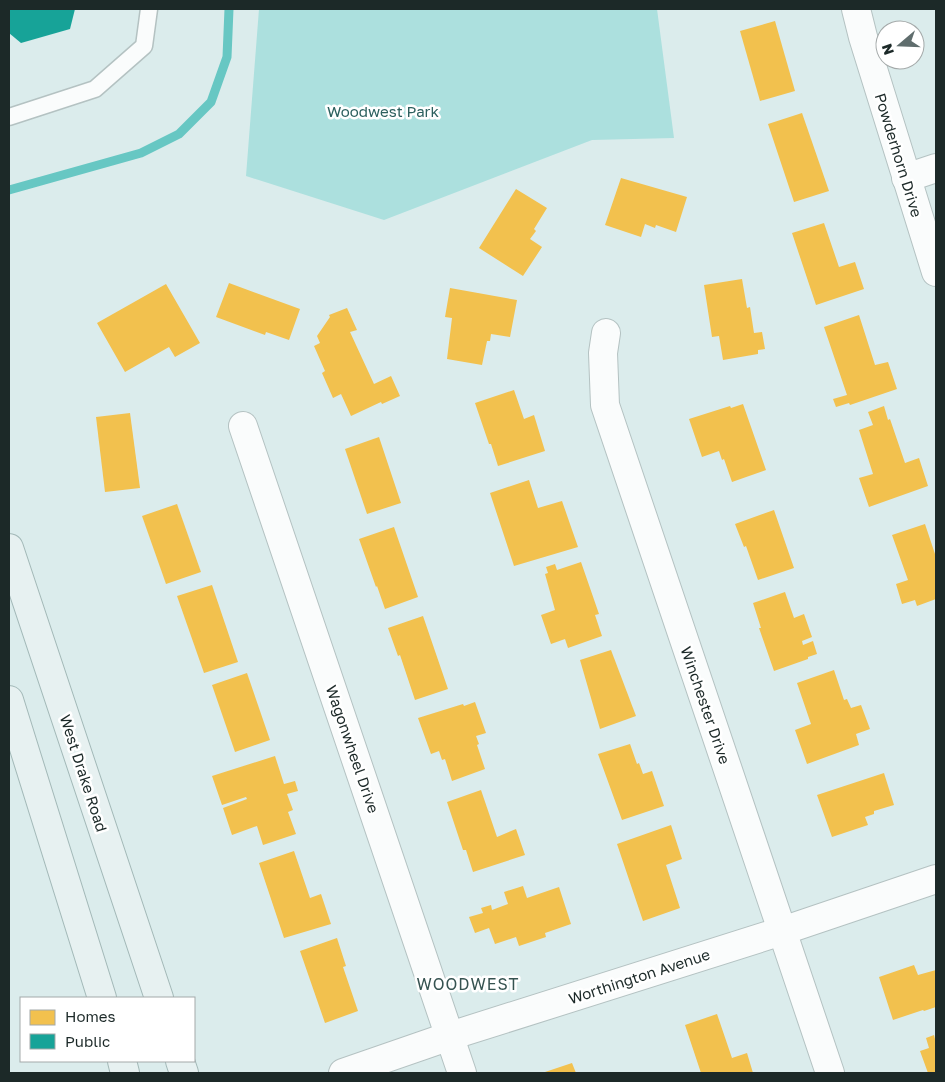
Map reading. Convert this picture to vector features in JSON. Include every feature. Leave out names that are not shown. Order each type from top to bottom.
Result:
[{"type":"main road","name":"West Drake Road","points":[[9,548],[159,997]]},
{"type":"main road","points":[[9,700],[102,997]]},
{"type":"street","name":"Powderhorn Drive","points":[[856,9],[936,272]]},
{"type":"street","points":[[906,178],[936,168]]},
{"type":"street","name":"Winchester Drive","points":[[606,333],[603,352],[605,405],[830,1073]]},
{"type":"street","name":"Wagonwheel Drive","points":[[243,426],[462,1073]]},
{"type":"street","name":"Worthington Avenue","points":[[343,1073],[450,1036],[782,931],[936,879]]},
{"type":"lane","points":[[9,117],[95,89],[144,46],[149,9]]},
{"type":"green space","name":"Woodwest Park","points":[[259,9],[657,9],[674,138],[592,140],[384,220],[246,176]]},
{"type":"building: Homes","points":[[775,21],[795,91],[760,101],[740,31]]},
{"type":"building: Homes","points":[[802,113],[829,191],[794,202],[768,124]]},
{"type":"building: Homes","points":[[621,178],[687,197],[676,232],[656,225],[655,228],[645,224],[641,237],[605,225]]},
{"type":"building: Homes","points":[[516,189],[547,208],[530,239],[542,247],[523,276],[479,248]]},
{"type":"building: Homes","points":[[824,223],[839,267],[855,262],[864,289],[816,305],[792,233]]},
{"type":"building: Homes","points":[[742,279],[747,308],[750,307],[754,333],[762,332],[765,349],[758,350],[758,354],[723,360],[719,336],[712,337],[704,285]]},
{"type":"building: Homes","points":[[229,283],[300,309],[289,340],[266,332],[265,335],[216,317]]},
{"type":"building: Homes","points":[[166,284],[200,343],[175,357],[169,347],[125,372],[97,323]]},
{"type":"building: Homes","points":[[450,288],[517,300],[510,337],[491,334],[490,341],[487,341],[482,365],[447,359],[452,318],[445,317]]},
{"type":"building: Homes","points":[[347,308],[357,330],[350,332],[374,384],[391,376],[400,396],[382,404],[381,402],[351,416],[341,394],[333,398],[322,373],[325,371],[314,346],[320,343],[317,336],[330,317],[329,315]]},
{"type":"building: Homes","points":[[859,315],[875,365],[888,362],[897,389],[850,405],[849,403],[836,407],[833,399],[847,395],[824,327]]},
{"type":"building: Homes","points":[[514,390],[524,419],[534,415],[545,451],[498,466],[475,403]]},
{"type":"building: Homes","points":[[743,404],[766,470],[732,482],[724,459],[722,460],[719,451],[702,457],[689,419],[730,406],[731,408]]},
{"type":"building: Homes","points":[[884,406],[905,463],[919,458],[928,486],[869,507],[859,478],[873,474],[859,430],[873,425],[868,412]]},
{"type":"building: Homes","points":[[130,413],[140,488],[105,492],[96,417]]},
{"type":"building: Homes","points":[[379,437],[401,503],[367,514],[345,449]]},
{"type":"building: Homes","points":[[529,480],[538,508],[562,501],[578,547],[514,566],[490,493]]},
{"type":"building: Homes","points":[[177,504],[201,572],[166,584],[142,516]]},
{"type":"building: Homes","points":[[774,510],[794,568],[758,580],[746,546],[744,547],[735,524]]},
{"type":"building: Homes","points":[[925,524],[936,557],[936,599],[917,606],[915,600],[902,604],[896,584],[908,580],[892,535]]},
{"type":"building: Homes","points":[[394,527],[418,597],[385,609],[359,539]]},
{"type":"building: Homes","points":[[581,562],[599,614],[595,615],[602,636],[568,648],[565,639],[551,644],[541,615],[555,610],[545,574],[548,573],[546,567],[555,564],[557,570]]},
{"type":"building: Homes","points":[[212,585],[238,662],[204,673],[177,596]]},
{"type":"building: Homes","points":[[785,592],[794,618],[804,614],[812,637],[802,641],[803,645],[813,641],[817,654],[774,671],[759,628],[761,628],[753,603]]},
{"type":"building: Homes","points":[[423,616],[448,689],[415,700],[400,655],[398,656],[388,628]]},
{"type":"building: Homes","points":[[611,650],[636,716],[600,729],[580,660]]},
{"type":"building: Homes","points":[[834,670],[844,700],[847,699],[851,708],[861,705],[870,729],[856,734],[859,745],[807,764],[795,730],[811,724],[797,683]]},
{"type":"building: Homes","points":[[247,673],[270,740],[235,752],[212,685]]},
{"type":"building: Homes","points":[[475,702],[486,733],[476,736],[485,769],[452,781],[445,759],[442,760],[439,751],[431,754],[418,718]]},
{"type":"building: Homes","points":[[630,744],[637,764],[639,763],[643,774],[652,771],[664,806],[622,820],[598,754]]},
{"type":"building: Homes","points":[[275,756],[284,784],[295,781],[298,791],[287,794],[293,810],[288,812],[296,834],[263,845],[257,826],[232,835],[223,808],[247,799],[246,797],[222,805],[212,776]]},
{"type":"building: Homes","points":[[884,773],[894,805],[874,811],[874,814],[865,817],[868,825],[832,837],[817,795]]},
{"type":"building: Homes","points":[[481,790],[497,837],[516,829],[525,855],[473,872],[466,850],[463,850],[447,802]]},
{"type":"building: Homes","points":[[671,825],[682,859],[666,865],[680,908],[643,921],[617,844]]},
{"type":"building: Homes","points":[[294,851],[310,898],[321,894],[331,924],[284,938],[259,863]]},
{"type":"building: Homes","points":[[523,886],[527,898],[559,887],[571,924],[545,933],[546,937],[519,946],[516,937],[495,944],[489,928],[475,933],[469,917],[483,913],[481,908],[491,905],[492,910],[508,904],[504,892]]},
{"type":"building: Homes","points":[[337,938],[346,966],[343,967],[358,1011],[325,1023],[300,951]]},
{"type":"building: Homes","points":[[914,965],[918,975],[936,970],[936,1007],[893,1020],[879,977]]},
{"type":"building: Homes","points":[[717,1014],[732,1058],[747,1053],[753,1073],[701,1073],[685,1025]]},
{"type":"building: Homes","points":[[934,1035],[936,1043],[936,1073],[928,1073],[920,1051],[929,1048],[926,1038]]},
{"type":"building: Homes","points":[[572,1063],[576,1073],[542,1073]]},
{"type":"building: Public","points":[[9,9],[75,9],[70,29],[21,43],[9,33]]},
{"type":"waterway","points":[[9,190],[141,153],[179,134],[211,102],[227,57],[229,9]]},
{"type":"district","name":"WOODWEST","points":[[468,984]]}]
